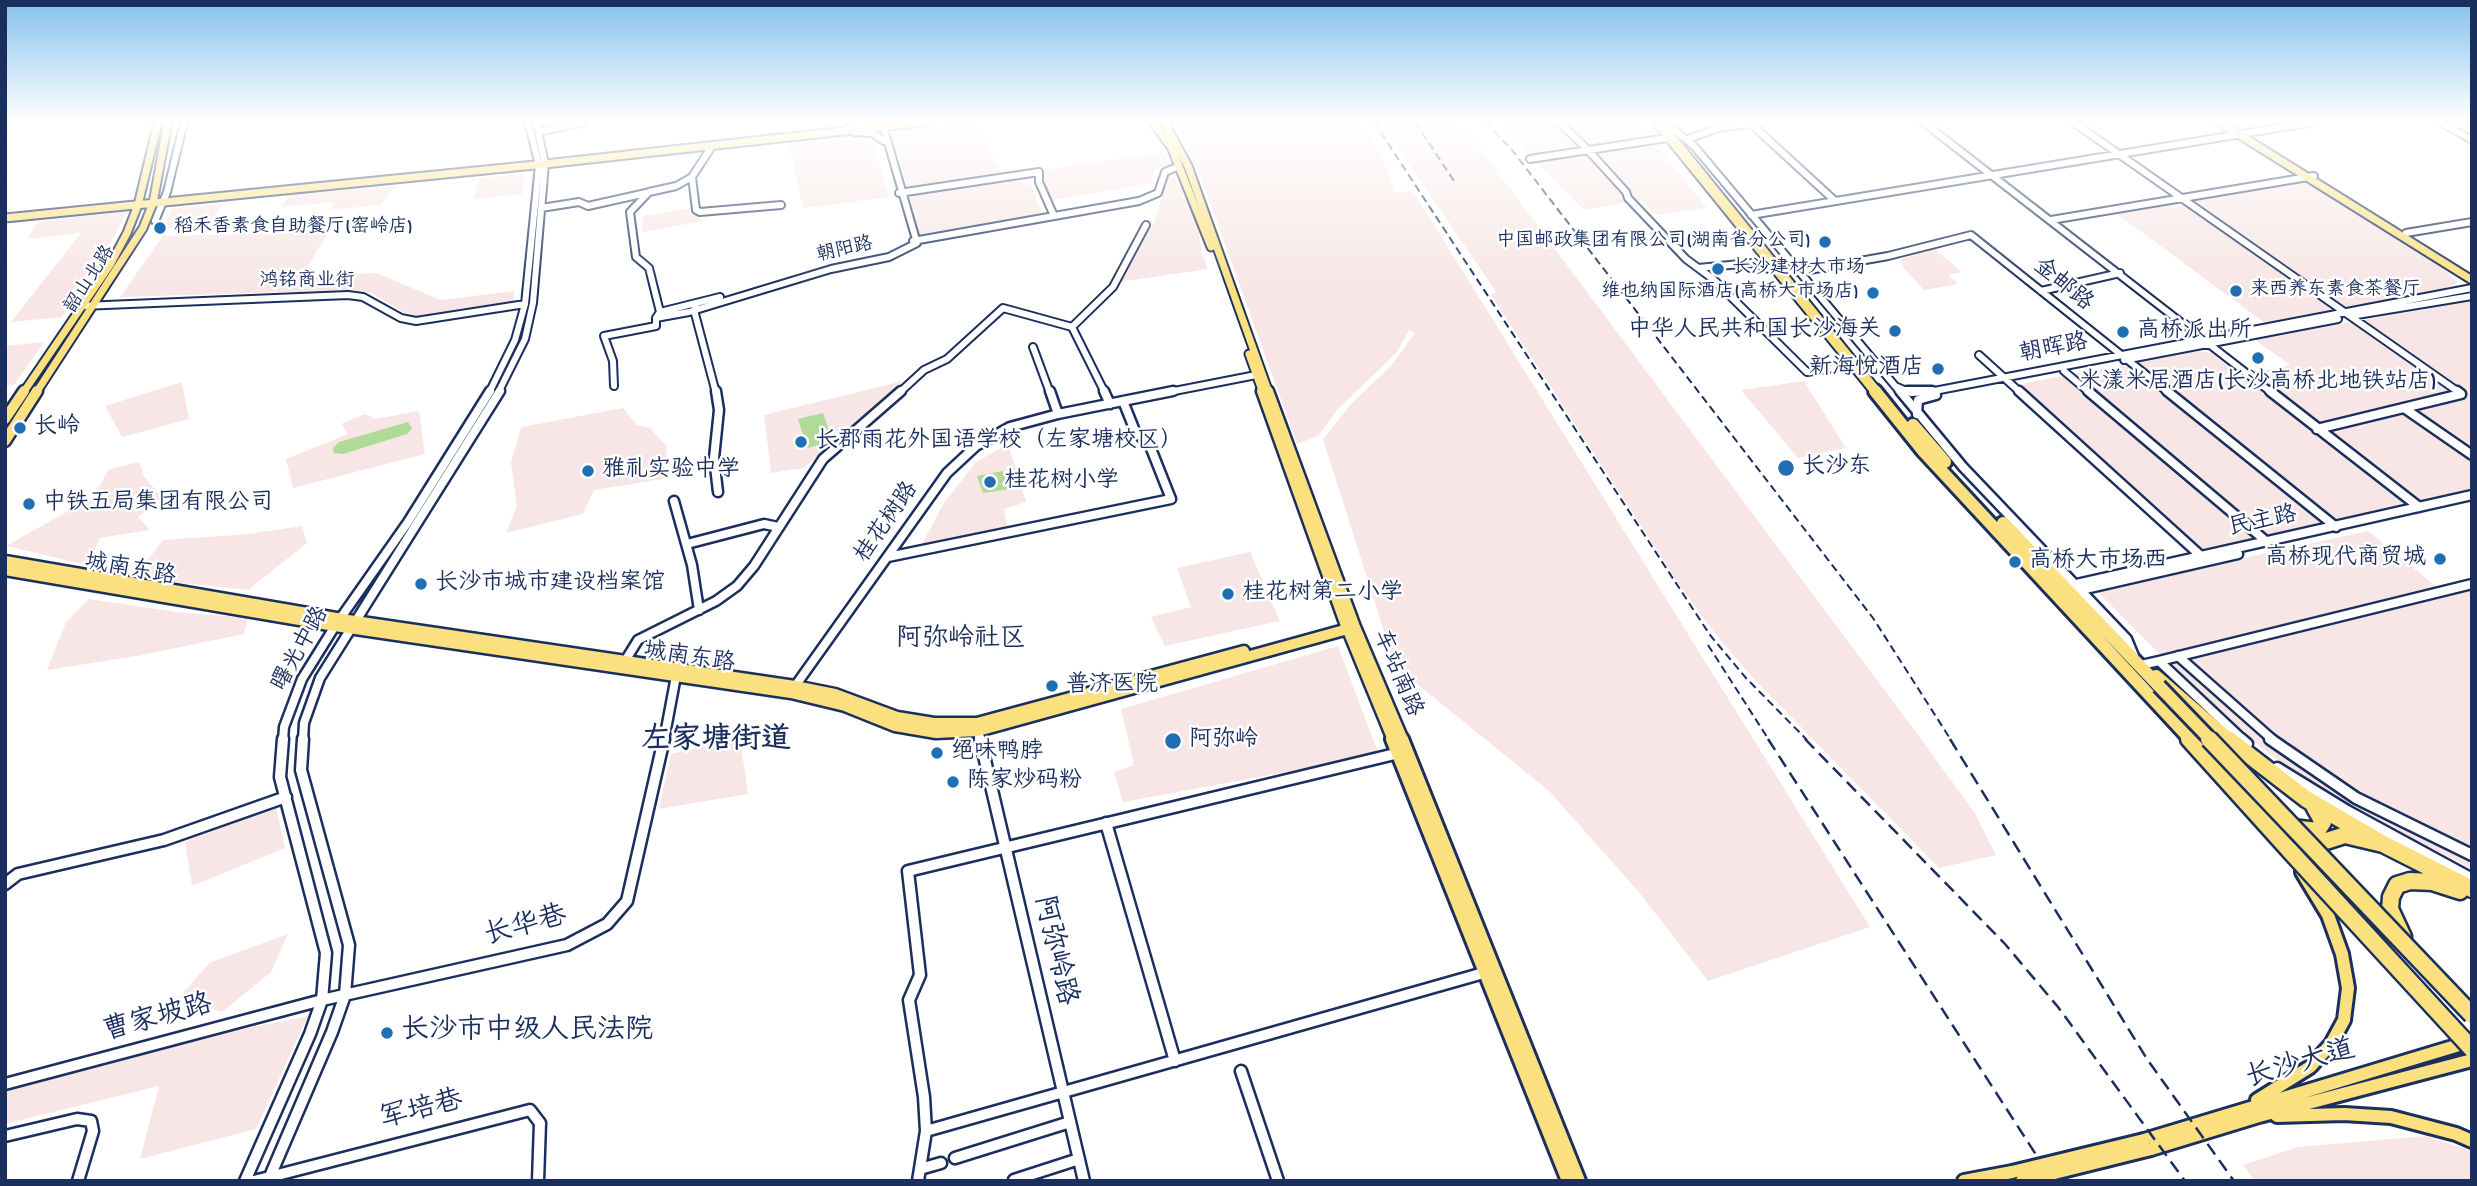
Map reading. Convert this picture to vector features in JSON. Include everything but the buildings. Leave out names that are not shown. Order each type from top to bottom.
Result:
[{"type":"highway","points":[[1704,177],[1924,452],[2136,667],[2252,760],[2306,799],[2383,844],[2472,889]]},
{"type":"highway","points":[[1705,177],[1935,451],[2136,667],[2290,851],[2472,1049]]},
{"type":"highway","points":[[2163,686],[2472,1015]]},
{"type":"highway","points":[[2247,801],[2283,825],[2308,832],[2317,831],[2323,822],[2321,815],[2306,799]]},
{"type":"highway","points":[[2324,889],[2317,862],[2320,843],[2345,835],[2383,844]]},
{"type":"highway","points":[[2414,955],[2390,909],[2391,897],[2397,885],[2410,881],[2432,882],[2472,897]]},
{"type":"main road","name":"韶山北路","points":[[5,419],[110,265],[127,233],[145,177]]},
{"type":"main road","name":"韶山北路","points":[[5,441],[143,228],[158,201],[161,177]]},
{"type":"main road","points":[[5,215],[397,177]]},
{"type":"main road","name":"车站南路","points":[[1184,177],[1350,625],[1579,1181]]},
{"type":"main road","name":"车站南路","points":[[1192,177],[1350,625]]},
{"type":"main road","points":[[2312,177],[2472,274]]},
{"type":"main road","points":[[2312,177],[2472,280]]},
{"type":"main road","name":"城南东路","points":[[5,561],[338,623]]},
{"type":"main road","name":"城南东路","points":[[5,570],[338,623],[625,661],[793,690],[906,729],[936,733],[978,731],[1350,625]]},
{"type":"main road","name":"城南东路","points":[[353,625],[676,676],[835,694],[910,720],[942,724],[977,723],[1350,625]]},
{"type":"main road","name":"车站南路","points":[[1404,752],[1568,1181]]},
{"type":"main road","points":[[2243,1108],[2310,1068],[2331,1044],[2344,1020],[2348,988],[2342,954],[2328,915],[2290,851]]},
{"type":"main road","name":"长沙大道","points":[[2148,1144],[2243,1108],[2472,1041]]},
{"type":"main road","points":[[1980,1181],[2017,1176],[2148,1144],[2472,1060]]},
{"type":"main road","points":[[2259,1116],[2344,1114],[2391,1117],[2456,1134],[2472,1141]]},
{"type":"main road","points":[[1964,1181],[2017,1176]]},
{"type":"street","points":[[155,220],[166,177]]},
{"type":"street","name":"曙光中路","points":[[244,1181],[310,1034],[322,1000],[326,953],[280,778],[284,727],[302,679],[408,522],[498,379],[515,340],[525,304],[540,177]]},
{"type":"street","name":"曙光中路","points":[[269,1179],[332,1032],[345,995],[349,944],[301,770],[304,723],[320,678],[508,379],[525,339],[533,303],[542,177]]},
{"type":"street","points":[[541,208],[579,202],[588,206],[676,186],[690,177]]},
{"type":"street","points":[[691,177],[696,210],[700,212],[781,205]]},
{"type":"street","points":[[896,177],[901,192]]},
{"type":"street","points":[[897,177],[914,240],[1139,201],[1158,193],[1163,177]]},
{"type":"street","points":[[901,192],[1002,177]]},
{"type":"street","points":[[1039,177],[1054,216]]},
{"type":"street","points":[[1613,177],[1628,198],[1686,260],[1713,279],[1807,372],[1853,365]]},
{"type":"street","points":[[1720,177],[1963,467],[2127,639],[2136,667],[2472,583]]},
{"type":"street","points":[[1809,177],[1834,200]]},
{"type":"street","points":[[1751,215],[1971,177]]},
{"type":"street","points":[[1995,177],[2419,507]]},
{"type":"street","points":[[2151,177],[2461,394],[2317,429]]},
{"type":"street","points":[[2051,220],[2309,177]]},
{"type":"street","points":[[614,386],[613,361],[604,336],[656,326],[658,315],[649,268],[636,257],[630,212],[649,192]]},
{"type":"street","points":[[2406,233],[2472,222]]},
{"type":"street","points":[[1072,327],[1113,287],[1146,225]]},
{"type":"street","name":"金邮路","points":[[1798,272],[1888,256],[1971,235],[2336,527]]},
{"type":"street","name":"朝阳路","points":[[914,240],[917,243],[889,257],[831,269],[694,310],[658,315],[792,275],[890,252],[914,240]]},
{"type":"street","points":[[1698,268],[1751,263],[1769,269]]},
{"type":"street","points":[[2041,291],[2120,273]]},
{"type":"street","name":"朝晖路","points":[[1892,384],[1911,393],[1930,392],[2472,288]]},
{"type":"street","name":"鸿铭商业街","points":[[82,306],[348,295],[363,298],[401,318],[416,321],[525,304]]},
{"type":"street","name":"朝晖路","points":[[2347,314],[2472,296]]},
{"type":"street","points":[[699,303],[694,310],[712,371],[719,410],[714,458],[718,492]]},
{"type":"street","points":[[625,661],[638,640],[699,610],[737,586],[754,566],[823,459],[924,370],[947,359],[1003,308],[1072,327],[1110,404]]},
{"type":"street","points":[[1033,347],[1059,414]]},
{"type":"street","points":[[1979,355],[2202,556]]},
{"type":"street","name":"朝晖路","points":[[1917,414],[1918,400],[2003,379],[2064,371],[2123,357]]},
{"type":"street","points":[[2064,371],[2267,542]]},
{"type":"street","name":"桂花树路","points":[[793,690],[947,473],[976,446],[1010,427],[1059,414],[1256,375]]},
{"type":"street","points":[[888,557],[1171,499],[1150,446],[1135,431],[1123,401]]},
{"type":"street","points":[[2404,408],[2472,455]]},
{"type":"street","name":"民主路","points":[[2078,587],[2202,556],[2419,507],[2472,498]]},
{"type":"street","name":"民主路","points":[[2063,587],[2078,587],[2472,498]]},
{"type":"street","points":[[674,501],[687,544],[699,610]]},
{"type":"street","points":[[687,544],[764,524],[778,527]]},
{"type":"street","points":[[2178,656],[2257,729],[2356,798],[2472,855]]},
{"type":"street","points":[[2159,661],[2218,720],[2269,763],[2347,811],[2472,879]]},
{"type":"street","name":"长华巷","points":[[322,1000],[567,945],[607,924],[627,901],[658,774],[676,676]]},
{"type":"street","name":"阿弥岭路","points":[[978,731],[1084,1181]]},
{"type":"street","points":[[919,1175],[926,1131],[924,1097],[909,1000],[920,975],[908,871],[1404,752]]},
{"type":"street","points":[[5,884],[18,874],[164,840],[286,797]]},
{"type":"street","points":[[2347,811],[2356,798]]},
{"type":"street","points":[[1106,822],[1175,1061]]},
{"type":"street","points":[[926,1131],[1487,972]]},
{"type":"street","name":"曹家坡路","points":[[5,1084],[322,1000]]},
{"type":"street","points":[[1241,1071],[1278,1181]]},
{"type":"street","name":"军培巷","points":[[254,1181],[530,1110],[540,1123],[538,1181]]},
{"type":"street","points":[[5,1136],[77,1119],[91,1121],[93,1131],[78,1181]]},
{"type":"street","points":[[955,1158],[1070,1122]]},
{"type":"street","points":[[1014,1180],[1079,1159]]},
{"type":"street","points":[[919,1175],[941,1163]]},
{"type":"shaded area","points":[[524,177],[522,194],[474,199],[479,178]]},
{"type":"shaded area","points":[[796,177],[883,177],[889,197],[803,208]]},
{"type":"shaded area","points":[[904,177],[1003,177],[1031,185],[1042,214],[920,234]]},
{"type":"shaded area","points":[[1040,177],[1152,177],[1151,183],[1053,200]]},
{"type":"shaded area","points":[[1168,177],[1174,177],[1197,223],[1202,253],[1208,269],[1119,282],[1154,224]]},
{"type":"shaded area","points":[[1201,177],[1389,177],[1394,192],[1413,191],[1870,927],[1708,981],[1638,891],[1549,791],[1395,666],[1323,439],[1352,403],[1391,366],[1415,333],[1409,330],[1397,352],[1337,410],[1318,436],[1297,444]]},
{"type":"shaded area","points":[[1418,177],[1501,177],[1924,743],[1974,812],[1996,855],[1939,868],[1753,678],[1713,631],[1680,586],[1491,295],[1496,292]]},
{"type":"shaded area","points":[[1552,177],[1682,177],[1707,208],[1656,215],[1640,200],[1584,210]]},
{"type":"shaded area","points":[[2300,182],[2312,185],[2445,270],[2458,283],[2443,289],[2265,323],[2117,214]]},
{"type":"shaded area","points":[[395,186],[380,205],[330,210],[334,202],[282,207],[288,195]]},
{"type":"shaded area","points":[[223,204],[209,224],[164,229],[172,208]]},
{"type":"shaded area","points":[[690,208],[703,221],[642,232],[643,216]]},
{"type":"shaded area","points":[[127,212],[100,262],[62,317],[11,322],[81,233],[27,239],[38,221]]},
{"type":"shaded area","points":[[329,232],[301,277],[376,273],[441,300],[514,291],[513,304],[435,317],[412,317],[371,293],[351,290],[120,297],[163,236]]},
{"type":"shaded area","points":[[1934,248],[1962,272],[1948,275],[1958,284],[1924,290],[1902,266],[1901,259]]},
{"type":"shaded area","points":[[2472,301],[2472,489],[2202,553],[2015,385],[2198,351],[2211,353],[2240,376],[2290,365],[2254,339]]},
{"type":"shaded area","points":[[44,342],[14,385],[5,386],[5,346]]},
{"type":"shaded area","name":"长郡雨花外国语学校（左家塘校区）","points":[[903,381],[804,468],[771,473],[764,415]]},
{"type":"shaded area","points":[[1804,381],[1846,448],[1798,458],[1741,390]]},
{"type":"shaded area","points":[[182,382],[189,419],[122,437],[105,406]]},
{"type":"shaded area","name":"雅礼实验中学","points":[[623,408],[637,425],[650,428],[667,447],[663,479],[594,490],[583,514],[506,533],[517,506],[511,463],[521,427]]},
{"type":"shaded area","points":[[419,411],[425,454],[293,488],[286,459],[348,434],[341,424],[365,414],[375,419]]},
{"type":"shaded area","name":"桂花树小学","points":[[1008,444],[1026,502],[1004,509],[1007,526],[922,544],[944,503],[976,462]]},
{"type":"shaded area","points":[[139,462],[144,476],[162,498],[138,517],[150,530],[100,538],[87,565],[6,546],[93,497],[109,469]]},
{"type":"shaded area","points":[[302,526],[307,543],[248,590],[134,578],[163,540],[249,534]]},
{"type":"shaded area","points":[[2368,531],[2438,588],[2472,580],[2472,869],[2362,813],[2284,765],[2222,717],[2096,590]]},
{"type":"shaded area","name":"桂花树第二小学","points":[[1250,552],[1280,621],[1165,646],[1151,617],[1191,607],[1177,568]]},
{"type":"shaded area","points":[[89,599],[176,612],[248,618],[244,634],[137,656],[47,670],[66,622]]},
{"type":"shaded area","points":[[1338,646],[1379,755],[1123,802],[1114,772],[1134,765],[1121,709]]},
{"type":"shaded area","points":[[740,738],[748,794],[659,809],[671,754]]},
{"type":"shaded area","points":[[276,806],[285,848],[192,886],[185,842]]},
{"type":"shaded area","points":[[288,934],[271,972],[222,1012],[179,998],[209,963]]},
{"type":"shaded area","points":[[308,1016],[256,1129],[140,1159],[159,1086],[5,1124],[5,1091],[194,1039]]},
{"type":"shaded area","points":[[2425,1136],[2472,1151],[2472,1181],[2255,1181],[2243,1165],[2298,1147]]},
{"type":"green space","points":[[823,413],[833,442],[807,448],[798,419]]},
{"type":"green space","points":[[408,422],[412,428],[407,434],[343,454],[334,453],[333,448],[339,442]]},
{"type":"green space","points":[[1003,471],[1009,489],[983,493],[977,476]]},
{"type":"railway","points":[[1410,177],[1710,635],[1746,678],[1807,740]]},
{"type":"railway","points":[[1452,177],[1454,181]]},
{"type":"railway","points":[[1533,177],[1873,618],[1951,740]]},
{"type":"railway","points":[[1708,645],[1769,740]]},
{"type":"railway","points":[[1768,739],[2053,1181]]},
{"type":"railway","points":[[1805,739],[2005,944],[2058,1007],[2185,1181]]},
{"type":"railway","points":[[1950,739],[2147,1059],[2234,1181]]},
{"type":"place","name":"稻禾香素食自助餐厅(窑岭店)","points":[[160,228]]},
{"type":"place","name":"中国邮政集团有限公司(湖南省分公司)","points":[[1825,242]]},
{"type":"place","name":"长沙建材大市场","points":[[1718,269]]},
{"type":"place","name":"来西养东素食茶餐厅","points":[[2236,291]]},
{"type":"place","name":"维也纳国际酒店(高桥大市场店)","points":[[1873,293]]},
{"type":"place","name":"中华人民共和国长沙海关","points":[[1895,331]]},
{"type":"place","name":"高桥派出所","points":[[2123,332]]},
{"type":"place","name":"米漾米居酒店(长沙高桥北地铁站店)","points":[[2258,358]]},
{"type":"place","name":"新海悦酒店","points":[[1938,369]]},
{"type":"place","name":"长岭","points":[[20,428]]},
{"type":"place","name":"长郡雨花外国语学校（左家塘校区）","points":[[801,442]]},
{"type":"place","name":"长沙东","points":[[1786,468]]},
{"type":"place","name":"雅礼实验中学","points":[[588,471]]},
{"type":"place","name":"桂花树小学","points":[[990,482]]},
{"type":"place","name":"中铁五局集团有限公司","points":[[29,504]]},
{"type":"place","name":"高桥现代商贸城","points":[[2440,559]]},
{"type":"place","name":"高桥大市场西","points":[[2015,562]]},
{"type":"place","name":"长沙市城市建设档案馆","points":[[421,584]]},
{"type":"place","name":"桂花树第二小学","points":[[1228,594]]},
{"type":"place","name":"普济医院","points":[[1052,686]]},
{"type":"place","name":"阿弥岭","points":[[1173,741]]},
{"type":"place","name":"绝味鸭脖","points":[[937,753]]},
{"type":"place","name":"陈家炒码粉","points":[[953,782]]},
{"type":"place","name":"长沙市中级人民法院","points":[[387,1033]]},
{"type":"district","name":"阿弥岭社区","points":[[961,641]]},
{"type":"district","name":"左家塘街道","points":[[716,742]]}]
